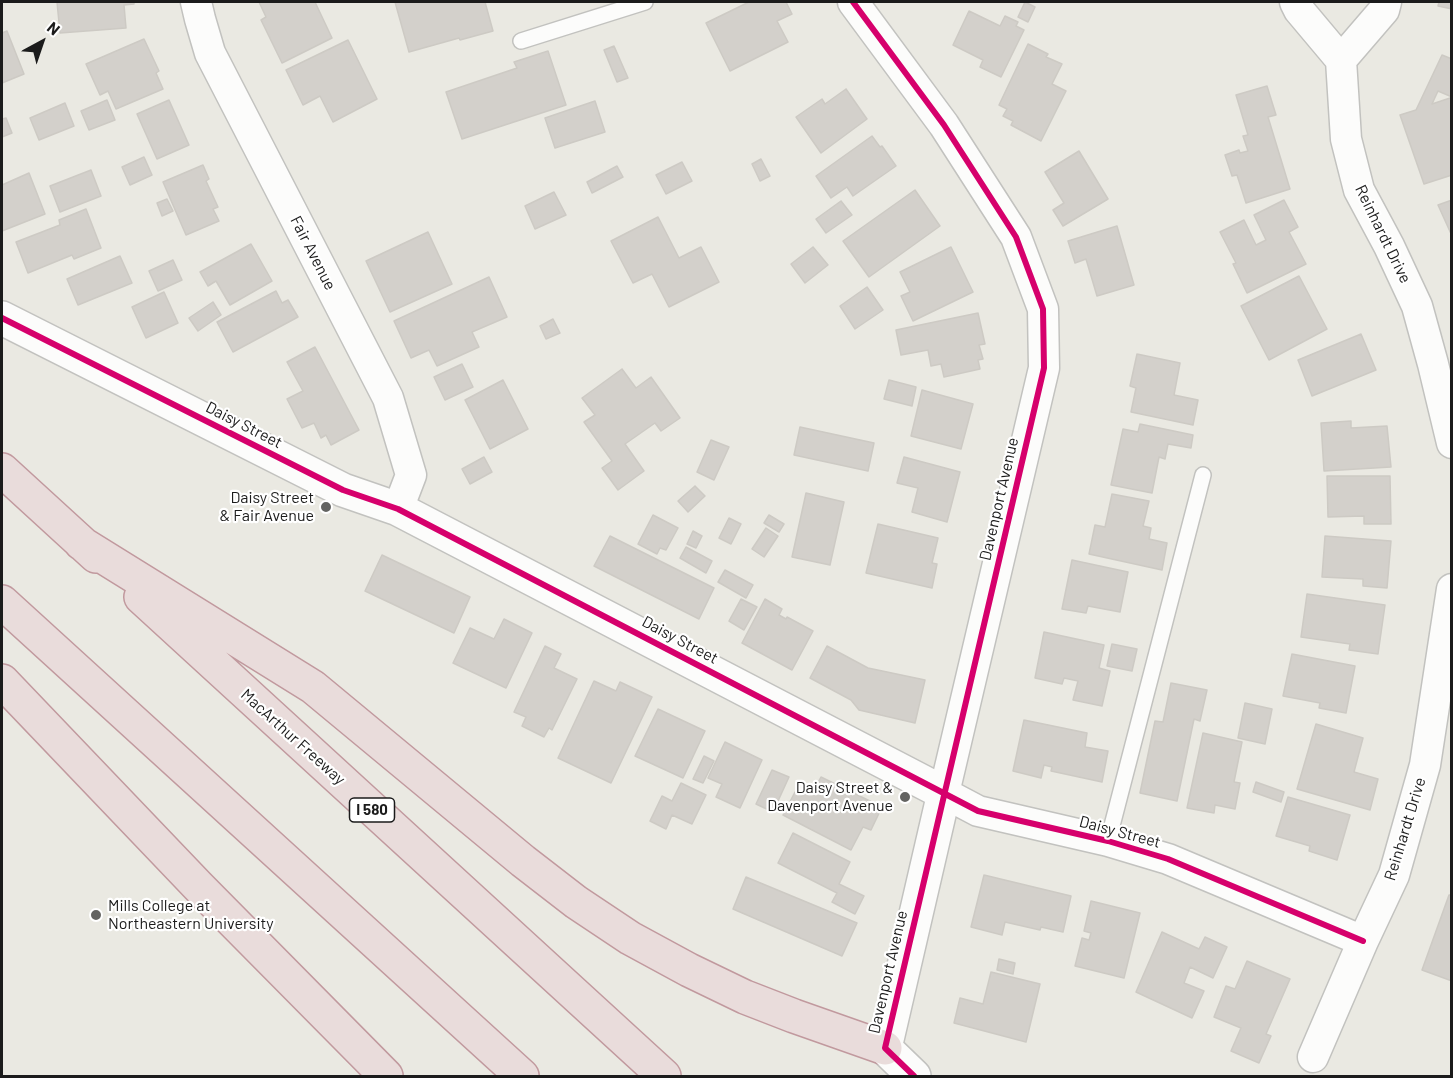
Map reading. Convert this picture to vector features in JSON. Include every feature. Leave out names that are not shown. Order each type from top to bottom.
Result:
[{"type":"highway","name":"MacArthur Freeway","points":[[2,470],[664,1077]]},
{"type":"highway","points":[[81,543],[313,687],[523,861],[576,902],[630,938],[745,997],[885,1048]]},
{"type":"highway","points":[[2,602],[522,1077]]},
{"type":"highway","points":[[2,681],[198,886],[386,1077]]},
{"type":"street","name":"Fair Avenue","points":[[196,2],[210,53],[388,398],[411,475],[398,509]]},
{"type":"street","name":"Davenport Avenue","points":[[853,2],[944,126],[1016,237],[1043,309],[1044,368],[885,1048]]},
{"type":"street","points":[[1295,2],[1299,10],[1341,60],[1384,10],[1386,2]]},
{"type":"street","name":"Reinhardt Drive","points":[[1341,60],[1346,139],[1359,190],[1418,306],[1452,443]]},
{"type":"street","name":"Daisy Street","points":[[2,318],[344,490],[398,509],[978,811],[1108,841],[1168,859],[1364,940]]},
{"type":"street","name":"Reinhardt Drive","points":[[1313,1057],[1394,875],[1425,765],[1452,589]]},
{"type":"street","points":[[885,1048],[914,1077]]},
{"type":"lane","points":[[520,41],[645,2]]},
{"type":"lane","points":[[1108,841],[1203,475]]},
{"type":"building","points":[[57,2],[134,2],[134,4],[124,5],[126,28],[60,33]]},
{"type":"building","points":[[259,2],[315,2],[332,38],[282,63],[261,20],[266,17]]},
{"type":"building","points":[[395,2],[485,2],[493,31],[409,52]]},
{"type":"building","points":[[749,2],[786,2],[792,14],[777,21],[788,42],[730,71],[706,23]]},
{"type":"building","points":[[1025,2],[1035,7],[1028,22],[1018,17]]},
{"type":"building","points":[[1439,2],[1452,2],[1452,9],[1438,6]]},
{"type":"building","points":[[969,11],[1000,26],[1005,16],[1018,22],[1016,26],[1024,30],[1001,77],[980,67],[983,60],[953,45]]},
{"type":"building","points":[[7,31],[24,74],[2,83],[2,33]]},
{"type":"building","points":[[144,39],[159,71],[156,73],[163,89],[116,109],[108,91],[100,95],[86,64]]},
{"type":"building","points":[[348,40],[377,99],[333,122],[320,96],[303,105],[286,70]]},
{"type":"building","points":[[1028,44],[1048,54],[1046,57],[1062,64],[1052,84],[1066,91],[1041,141],[1011,125],[1013,121],[1003,116],[1007,109],[999,105]]},
{"type":"building","points":[[614,46],[628,78],[617,82],[604,50]]},
{"type":"building","points":[[548,51],[566,105],[462,139],[446,92],[517,68],[514,62]]},
{"type":"building","points":[[1442,55],[1452,59],[1452,97],[1438,91],[1432,104],[1450,98],[1452,102],[1452,175],[1424,184],[1400,115],[1416,110]]},
{"type":"building","points":[[1267,86],[1276,115],[1268,117],[1290,189],[1246,203],[1237,175],[1232,176],[1225,155],[1239,150],[1240,153],[1248,151],[1243,136],[1248,135],[1236,95]]},
{"type":"building","points":[[846,89],[867,119],[821,153],[796,117],[822,99],[825,104]]},
{"type":"building","points":[[107,100],[115,120],[89,130],[81,111]]},
{"type":"building","points":[[169,100],[189,145],[157,159],[137,114]]},
{"type":"building","points":[[595,101],[605,132],[555,148],[545,118]]},
{"type":"building","points":[[65,103],[74,126],[39,140],[30,118]]},
{"type":"building","points":[[6,118],[12,133],[2,137],[2,119]]},
{"type":"building","points":[[872,136],[896,166],[853,196],[847,187],[831,198],[816,176]]},
{"type":"building","points":[[1079,151],[1108,199],[1063,226],[1053,210],[1064,203],[1045,172]]},
{"type":"building","points":[[144,157],[152,175],[130,185],[122,167]]},
{"type":"building","points":[[761,159],[770,176],[760,181],[752,164]]},
{"type":"building","points":[[682,162],[692,181],[666,194],[656,175]]},
{"type":"building","points":[[203,165],[209,179],[206,181],[218,207],[213,209],[219,221],[186,235],[163,182]]},
{"type":"building","points":[[617,166],[623,177],[592,193],[587,182]]},
{"type":"building","points":[[91,170],[101,196],[60,212],[50,186]]},
{"type":"building","points":[[29,173],[45,214],[2,231],[2,185]]},
{"type":"building","points":[[915,190],[940,226],[869,277],[843,241]]},
{"type":"building","points":[[554,192],[566,215],[535,229],[525,206]]},
{"type":"building","points":[[167,199],[173,211],[162,216],[157,203]]},
{"type":"building","points":[[1284,200],[1298,227],[1289,232],[1306,264],[1247,293],[1233,264],[1236,263],[1220,232],[1244,220],[1256,245],[1266,240],[1254,215]]},
{"type":"building","points":[[1452,200],[1452,236],[1438,205]]},
{"type":"building","points":[[841,201],[852,215],[826,233],[816,219]]},
{"type":"building","points":[[86,209],[101,248],[74,259],[72,255],[28,273],[16,242],[60,225],[59,220]]},
{"type":"building","points":[[658,217],[679,258],[701,247],[719,282],[669,307],[652,274],[633,283],[611,241]]},
{"type":"building","points":[[1117,226],[1134,285],[1097,296],[1086,259],[1075,263],[1068,241]]},
{"type":"building","points":[[428,232],[452,284],[390,312],[366,261]]},
{"type":"building","points":[[251,244],[272,281],[230,305],[216,281],[208,286],[200,272]]},
{"type":"building","points":[[813,247],[828,265],[805,283],[791,264]]},
{"type":"building","points":[[951,247],[973,292],[913,321],[901,296],[910,292],[900,272]]},
{"type":"building","points":[[120,256],[132,283],[78,305],[67,279]]},
{"type":"building","points":[[173,260],[182,280],[158,291],[149,271]]},
{"type":"building","points":[[1299,276],[1327,329],[1269,360],[1241,306]]},
{"type":"building","points":[[489,277],[507,317],[472,332],[479,347],[437,366],[429,350],[411,358],[394,321]]},
{"type":"building","points":[[867,287],[883,310],[855,329],[840,306]]},
{"type":"building","points":[[276,291],[282,303],[288,300],[298,317],[233,352],[217,322]]},
{"type":"building","points":[[164,292],[178,323],[146,338],[132,307]]},
{"type":"building","points":[[213,302],[221,315],[198,331],[189,318]]},
{"type":"building","points":[[978,313],[985,344],[979,345],[983,359],[978,360],[980,369],[944,377],[941,364],[931,366],[928,350],[901,355],[896,330]]},
{"type":"building","points":[[553,319],[560,333],[546,339],[540,326]]},
{"type":"building","points":[[1361,334],[1376,370],[1312,396],[1298,360]]},
{"type":"building","points":[[315,347],[359,430],[331,445],[326,435],[321,438],[314,423],[302,428],[287,399],[303,391],[287,362]]},
{"type":"building","points":[[1137,354],[1180,363],[1174,395],[1198,400],[1193,425],[1131,412],[1136,388],[1130,386]]},
{"type":"building","points":[[462,364],[473,387],[445,400],[434,377]]},
{"type":"building","points":[[622,369],[636,388],[651,377],[680,418],[661,431],[655,423],[625,444],[644,471],[618,490],[602,468],[612,461],[584,422],[595,415],[582,398]]},
{"type":"building","points":[[503,380],[528,429],[490,449],[465,400]]},
{"type":"building","points":[[889,380],[916,387],[912,406],[884,399]]},
{"type":"building","points":[[922,390],[973,404],[961,449],[911,436]]},
{"type":"building","points":[[1351,421],[1351,428],[1387,426],[1391,467],[1324,471],[1321,423]]},
{"type":"building","points":[[1140,424],[1193,435],[1191,448],[1168,444],[1165,459],[1159,457],[1152,493],[1111,485],[1123,429],[1138,432]]},
{"type":"building","points":[[800,427],[874,443],[868,471],[794,455]]},
{"type":"building","points":[[711,440],[729,447],[714,480],[697,472]]},
{"type":"building","points":[[484,457],[492,472],[470,484],[462,469]]},
{"type":"building","points":[[904,457],[960,472],[947,522],[912,512],[918,488],[897,483]]},
{"type":"building","points":[[1327,476],[1390,476],[1391,524],[1364,524],[1364,516],[1328,517]]},
{"type":"building","points":[[695,486],[705,496],[688,512],[678,501]]},
{"type":"building","points":[[806,493],[844,502],[830,565],[792,557]]},
{"type":"building","points":[[1112,494],[1149,501],[1143,526],[1151,528],[1149,539],[1167,543],[1162,570],[1089,554],[1095,525],[1105,527]]},
{"type":"building","points":[[653,515],[678,528],[666,550],[660,548],[657,554],[638,544]]},
{"type":"building","points":[[769,515],[784,524],[779,532],[764,523]]},
{"type":"building","points":[[729,518],[741,524],[731,544],[719,538]]},
{"type":"building","points":[[878,524],[938,538],[932,563],[937,564],[932,588],[866,573]]},
{"type":"building","points":[[766,528],[778,536],[764,557],[752,549]]},
{"type":"building","points":[[693,531],[702,536],[696,548],[687,544]]},
{"type":"building","points":[[610,536],[714,588],[699,619],[594,566]]},
{"type":"building","points":[[1325,536],[1391,541],[1387,588],[1363,586],[1363,579],[1322,577]]},
{"type":"building","points":[[686,547],[712,561],[706,573],[680,558]]},
{"type":"building","points":[[382,555],[470,597],[454,633],[365,591]]},
{"type":"building","points":[[1072,560],[1128,572],[1120,612],[1088,606],[1086,613],[1062,609]]},
{"type":"building","points":[[725,570],[753,585],[746,598],[718,582]]},
{"type":"building","points":[[1307,594],[1385,605],[1378,654],[1349,650],[1350,644],[1301,637]]},
{"type":"building","points":[[741,599],[757,607],[744,630],[729,621]]},
{"type":"building","points":[[765,599],[782,609],[779,615],[813,631],[792,670],[742,643]]},
{"type":"building","points":[[504,619],[532,633],[506,688],[453,663],[470,628],[494,639]]},
{"type":"building","points":[[1044,632],[1104,645],[1099,668],[1110,671],[1102,706],[1073,700],[1078,681],[1064,678],[1062,684],[1035,678]]},
{"type":"building","points":[[1112,644],[1137,649],[1132,671],[1107,666]]},
{"type":"building","points":[[545,646],[561,654],[554,668],[577,679],[552,730],[549,728],[544,737],[522,726],[526,717],[514,712]]},
{"type":"building","points":[[827,646],[868,668],[925,680],[915,723],[859,710],[851,700],[810,678]]},
{"type":"building","points":[[1292,654],[1355,666],[1346,713],[1319,708],[1320,703],[1283,696]]},
{"type":"building","points":[[594,681],[616,691],[620,682],[652,697],[611,783],[558,758]]},
{"type":"building","points":[[1171,683],[1207,690],[1200,721],[1194,719],[1177,801],[1140,793],[1155,721],[1163,722]]},
{"type":"building","points":[[1245,703],[1272,709],[1265,744],[1238,738]]},
{"type":"building","points":[[658,709],[705,731],[683,778],[635,756]]},
{"type":"building","points":[[1024,720],[1087,733],[1085,747],[1108,751],[1102,782],[1051,771],[1052,767],[1044,765],[1041,778],[1013,771]]},
{"type":"building","points":[[1316,724],[1363,738],[1354,772],[1378,779],[1370,810],[1297,789]]},
{"type":"building","points":[[1203,733],[1242,742],[1234,782],[1240,783],[1235,809],[1215,805],[1214,813],[1187,808]]},
{"type":"building","points":[[725,742],[762,760],[740,808],[716,797],[722,784],[708,778]]},
{"type":"building","points":[[704,756],[714,761],[703,783],[693,779]]},
{"type":"building","points":[[772,770],[789,777],[773,812],[756,804]]},
{"type":"building","points":[[821,777],[882,807],[871,830],[863,827],[851,850],[783,815],[795,792],[802,796],[808,784],[815,788]]},
{"type":"building","points":[[1256,782],[1284,792],[1281,802],[1253,792]]},
{"type":"building","points":[[681,783],[706,795],[692,824],[672,815],[666,829],[650,821],[662,796],[672,801]]},
{"type":"building","points":[[1288,797],[1350,815],[1337,860],[1309,851],[1310,846],[1276,836]]},
{"type":"building","points":[[793,833],[850,862],[839,884],[864,896],[855,914],[832,902],[837,893],[778,863]]},
{"type":"building","points":[[984,875],[1071,896],[1063,932],[1041,927],[1040,930],[1005,922],[1002,935],[971,927]]},
{"type":"building","points":[[746,877],[857,923],[842,956],[733,909]]},
{"type":"building","points":[[1449,895],[1452,895],[1452,981],[1422,970]]},
{"type":"building","points":[[1091,901],[1140,913],[1124,978],[1075,966],[1082,938],[1089,940],[1091,933],[1084,931]]},
{"type":"building","points":[[1162,932],[1199,949],[1205,937],[1227,947],[1213,978],[1190,967],[1184,983],[1204,991],[1192,1018],[1136,992]]},
{"type":"building","points":[[999,959],[1015,963],[1013,974],[997,970]]},
{"type":"building","points":[[1247,961],[1290,979],[1266,1034],[1271,1036],[1259,1063],[1231,1051],[1241,1028],[1214,1017],[1226,986],[1235,989]]},
{"type":"building","points":[[991,972],[1040,984],[1026,1042],[954,1023],[960,998],[983,1004]]},
{"type":"cycle path","points":[[853,2],[944,125],[1016,237],[1043,309],[1044,368],[885,1048],[914,1076]]},
{"type":"cycle path","points":[[2,318],[343,490],[398,509],[978,811],[1108,841],[1168,859],[1363,941]]},
{"type":"place","name":"Daisy Street & Fair Avenue","points":[[326,507]]},
{"type":"place","name":"Daisy Street & Davenport Avenue","points":[[905,797]]},
{"type":"place","name":"Mills College at Northeastern University","points":[[96,915]]}]
